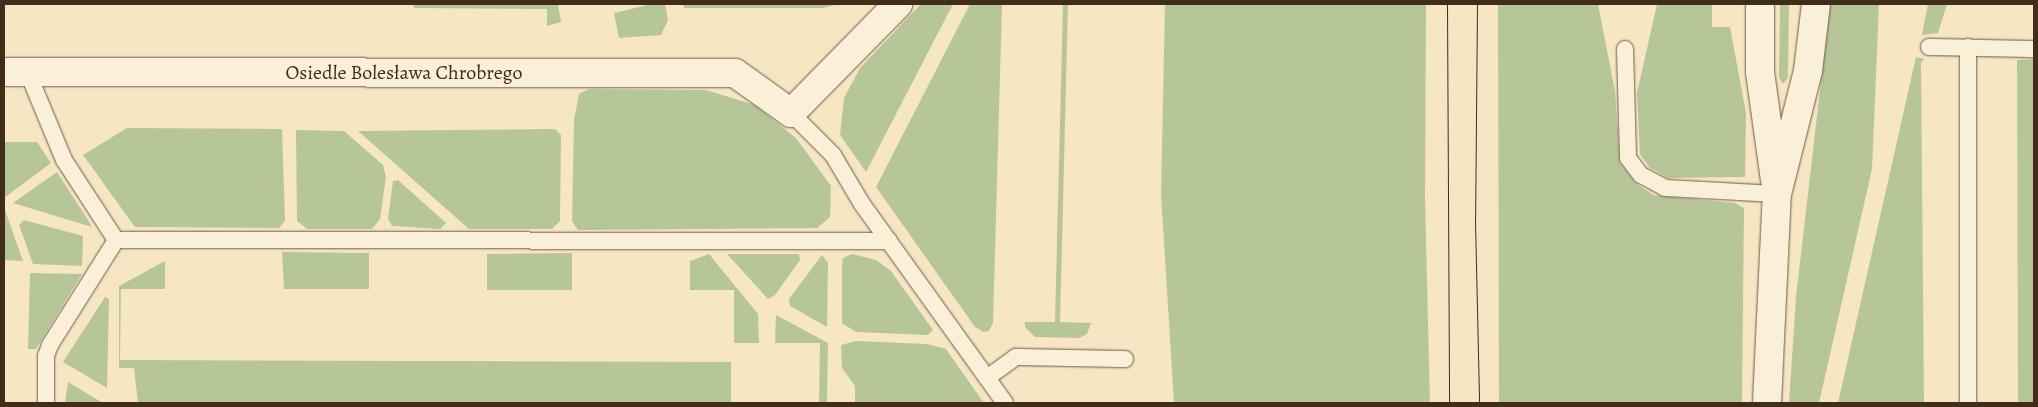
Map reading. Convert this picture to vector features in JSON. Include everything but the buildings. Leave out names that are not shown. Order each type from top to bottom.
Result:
[{"type":"street","points":[[791,113],[898,4]]},
{"type":"street","points":[[1760,4],[1760,72],[1777,194],[1767,403]]},
{"type":"street","points":[[1777,194],[1808,71],[1816,4]]},
{"type":"street","name":"Osiedle Bolesława Chrobrego","points":[[16,72],[735,73],[791,113]]},
{"type":"lane","points":[[1930,47],[2034,48]]},
{"type":"lane","points":[[1968,47],[1968,403]]},
{"type":"lane","points":[[1625,50],[1626,143],[1628,158],[1641,175],[1665,188],[1777,194]]},
{"type":"lane","points":[[16,72],[64,160],[116,240]]},
{"type":"lane","points":[[791,113],[833,155],[889,241],[1005,403]]},
{"type":"lane","points":[[116,240],[889,241]]},
{"type":"lane","points":[[46,403],[46,356],[50,345],[116,240]]},
{"type":"lane","points":[[987,378],[1016,357],[1125,359]]},
{"type":"green space","points":[[413,4],[558,4],[561,22],[547,26],[547,9],[414,8]]},
{"type":"green space","points":[[652,4],[665,4],[668,20],[661,35],[619,38],[614,13]]},
{"type":"green space","points":[[683,4],[839,4],[823,8],[684,8]]},
{"type":"green space","points":[[921,4],[953,4],[866,172],[840,135],[844,98],[860,68]]},
{"type":"green space","points":[[970,4],[1002,4],[993,323],[989,331],[984,332],[975,327],[876,187]]},
{"type":"green space","points":[[1063,4],[1068,4],[1060,322],[1091,323],[1087,334],[1079,338],[1035,337],[1025,327],[1025,322],[1055,322]]},
{"type":"green space","points":[[1165,4],[1426,4],[1425,199],[1430,403],[1174,403],[1161,194]]},
{"type":"green space","points":[[1498,4],[1598,4],[1615,91],[1620,163],[1636,183],[1653,195],[1735,203],[1744,208],[1742,403],[1499,403]]},
{"type":"green space","points":[[1657,4],[1712,4],[1712,27],[1730,27],[1746,113],[1745,177],[1668,178],[1650,168],[1640,154],[1637,93]]},
{"type":"green space","points":[[1780,4],[1789,4],[1788,78],[1783,84],[1779,78]]},
{"type":"green space","points":[[1830,4],[1879,4],[1872,169],[1819,403],[1789,403],[1796,297]]},
{"type":"green space","points":[[1928,4],[1947,4],[1938,33],[1922,35]]},
{"type":"green space","points":[[1916,57],[1925,59],[1921,62],[1924,403],[1838,403]]},
{"type":"green space","points":[[2034,59],[2034,403],[2018,403],[2017,60]]},
{"type":"green space","points":[[589,89],[706,90],[755,105],[796,138],[831,186],[830,217],[817,228],[578,230],[572,221],[574,120],[579,94]]},
{"type":"green space","points":[[127,128],[282,129],[285,221],[279,228],[135,227],[83,155]]},
{"type":"green space","points":[[555,129],[561,135],[560,221],[552,229],[469,229],[358,131]]},
{"type":"green space","points":[[296,130],[344,131],[383,165],[386,177],[380,219],[372,229],[307,229],[297,221]]},
{"type":"green space","points":[[4,142],[37,142],[51,163],[4,198]]},
{"type":"green space","points":[[57,172],[88,220],[92,227],[13,203]]},
{"type":"green space","points":[[398,180],[446,223],[440,229],[392,226],[388,219],[393,181]]},
{"type":"green space","points":[[5,210],[23,261],[4,260]]},
{"type":"green space","points":[[24,220],[83,236],[82,266],[33,264],[19,225]]},
{"type":"green space","points":[[282,252],[369,253],[369,289],[284,289]]},
{"type":"green space","points":[[572,253],[572,290],[487,290],[487,254]]},
{"type":"green space","points":[[709,254],[758,314],[759,343],[734,343],[734,290],[690,290],[690,261]]},
{"type":"green space","points":[[727,254],[799,254],[800,260],[775,295],[768,299]]},
{"type":"green space","points":[[852,254],[876,260],[891,271],[933,330],[928,335],[856,332],[842,323],[842,264],[843,258]]},
{"type":"green space","points":[[822,255],[828,263],[827,327],[790,306],[789,299]]},
{"type":"green space","points":[[165,261],[165,289],[121,289],[120,360],[731,362],[731,403],[138,403],[134,368],[119,368],[119,286]]},
{"type":"green space","points":[[30,273],[82,274],[36,349],[28,349]]},
{"type":"green space","points":[[105,297],[109,299],[107,388],[63,362]]},
{"type":"green space","points":[[776,315],[828,343],[827,403],[819,403],[820,343],[775,343]]},
{"type":"green space","points":[[856,341],[927,344],[946,349],[984,403],[855,403],[855,386],[842,368],[841,345]]},
{"type":"green space","points":[[68,382],[103,403],[65,403]]},
{"type":"tram line","points":[[1447,4],[1449,403]]},
{"type":"tram line","points":[[1477,4],[1475,221],[1479,403]]}]
